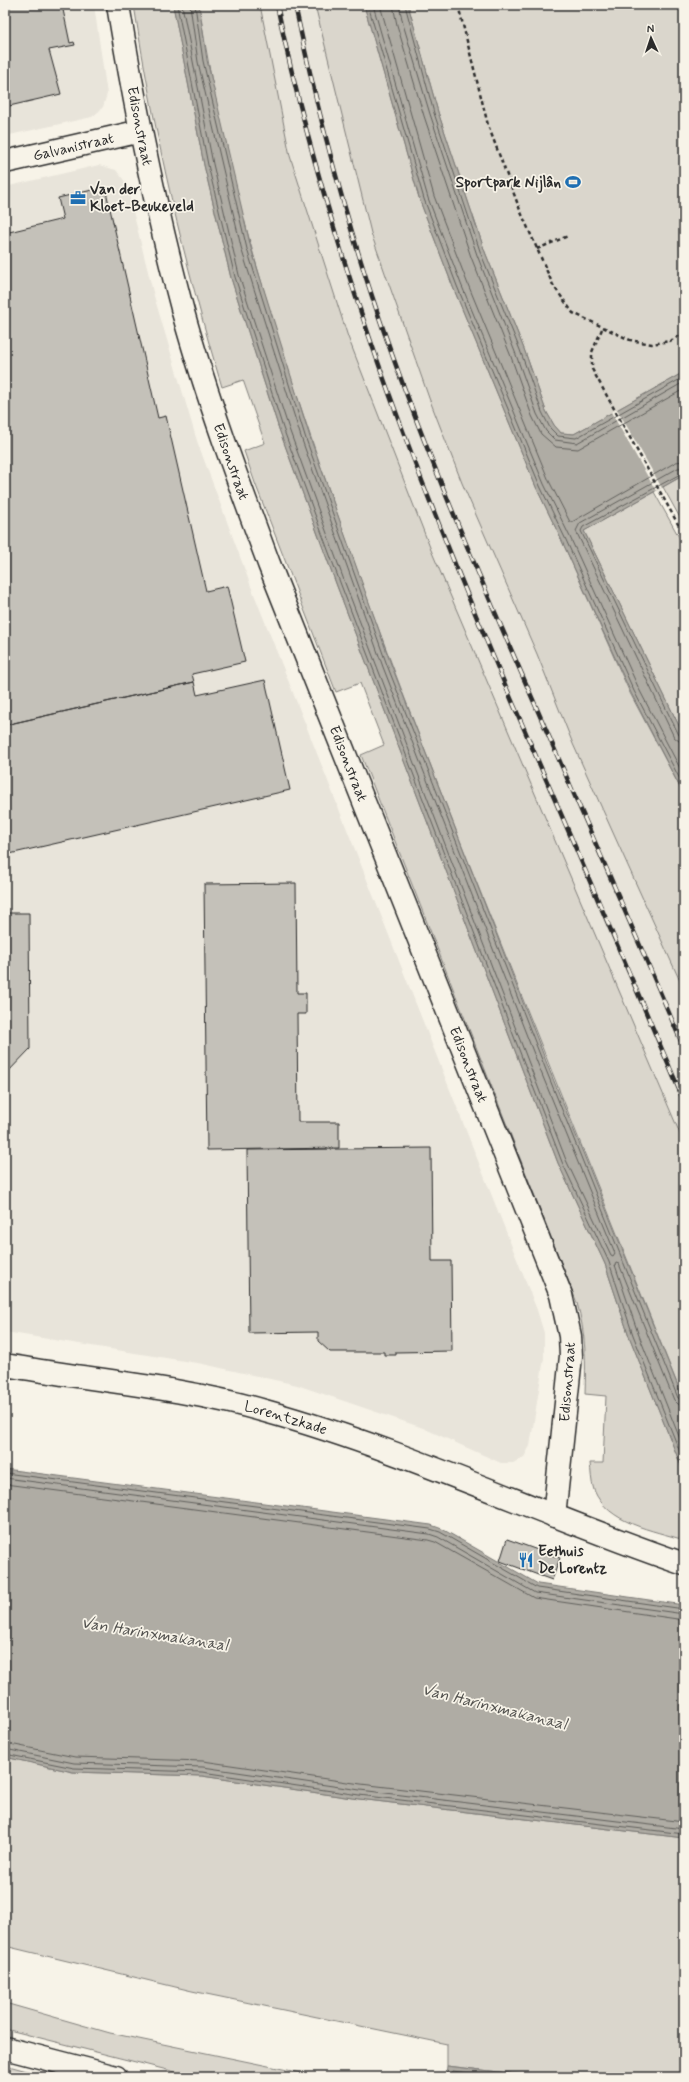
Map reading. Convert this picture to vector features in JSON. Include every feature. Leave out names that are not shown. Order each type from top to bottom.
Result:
[{"type":"street","name":"Edisonstraat","points":[[118,5],[141,131],[184,313],[225,446],[272,571],[561,1295],[567,1316],[571,1356],[554,1516]]},
{"type":"street","name":"Galvanistraat","points":[[5,162],[141,131]]},
{"type":"street","name":"Lorentzkade","points":[[5,1365],[182,1393],[264,1410],[394,1452],[554,1516],[684,1564]]},
{"type":"street","points":[[5,2048],[116,2077]]},
{"type":"path","points":[[458,5],[488,125],[520,210],[553,285],[573,313],[602,329],[630,340],[652,344],[670,341],[684,333]]},
{"type":"path","points":[[537,249],[568,236]]},
{"type":"path","points":[[602,329],[592,352],[592,369],[684,535]]},
{"type":"shaded area","points":[[5,5],[94,5],[107,94],[103,107],[92,117],[5,136]]},
{"type":"shaded area","points":[[134,5],[173,5],[204,165],[231,278],[279,429],[337,586],[558,1163],[605,1264],[629,1336],[684,1473],[684,1540],[646,1529],[620,1518],[601,1502],[594,1490],[590,1463],[603,1463],[606,1396],[585,1394],[585,1348],[577,1303],[361,755],[384,745],[360,683],[336,692],[255,483],[244,451],[265,443],[243,380],[222,387],[195,293],[171,198],[151,102]]},
{"type":"shaded area","points":[[199,5],[364,5],[369,26],[536,487],[684,795],[684,1401],[549,1069],[475,878]]},
{"type":"shaded area","points":[[199,5],[260,5],[290,156],[348,337],[431,550],[684,1143],[684,1401],[429,762],[371,609],[333,501],[286,362],[244,221],[226,149],[211,77]]},
{"type":"shaded area","points":[[315,5],[364,5],[420,201],[453,287],[536,487],[562,541],[630,693],[684,795],[684,990],[573,744],[537,654],[462,483],[429,398],[371,233]]},
{"type":"shaded area","name":"Sportpark Nijlân","points":[[408,5],[684,5],[684,372],[574,434],[561,433],[554,425],[546,411],[524,349],[485,252],[438,112]]},
{"type":"shaded area","points":[[99,165],[116,170],[126,183],[154,296],[197,441],[252,589],[537,1310],[544,1333],[544,1358],[530,1446],[524,1457],[513,1463],[501,1463],[423,1428],[297,1385],[203,1364],[5,1332],[5,187]]},
{"type":"shaded area","points":[[684,475],[684,525],[663,487]]},
{"type":"shaded area","points":[[654,492],[684,546],[684,736],[584,531]]},
{"type":"shaded area","points":[[5,1757],[73,1772],[202,1776],[359,1799],[684,1838],[684,2077],[542,2077],[447,2066],[447,2044],[192,1991],[5,1946]]},
{"type":"shaded area","points":[[5,2003],[110,2033],[321,2077],[195,2077],[5,2029]]},
{"type":"shaded area","points":[[5,2065],[49,2077],[5,2077]]},
{"type":"water","points":[[173,5],[199,5],[207,60],[251,248],[310,437],[391,664],[549,1069],[684,1401],[684,1473],[629,1336],[605,1264],[558,1163],[337,586],[279,429],[231,278],[204,165]]},
{"type":"water","points":[[364,5],[408,5],[438,112],[485,252],[524,349],[546,411],[554,425],[561,433],[574,434],[684,372],[684,475],[584,531],[684,736],[684,795],[631,693],[536,487],[453,287],[420,201]]},
{"type":"water","name":"Van Harinxmakanaal","points":[[5,1469],[431,1525],[442,1529],[538,1584],[684,1605],[684,1838],[359,1799],[202,1776],[73,1772],[5,1757]]},
{"type":"water","points":[[447,2066],[542,2077],[446,2076]]},
{"type":"pier","points":[[617,409],[662,488],[656,491],[611,412]]},
{"type":"building","points":[[5,5],[62,5],[70,43],[74,42],[75,45],[49,50],[61,94],[5,107]]},
{"type":"building","points":[[105,187],[158,418],[166,416],[206,591],[227,586],[245,662],[192,674],[194,682],[5,725],[5,233],[63,219],[58,198]]},
{"type":"building","points":[[265,680],[290,790],[5,855],[5,725],[194,682],[197,695]]},
{"type":"building","points":[[296,883],[297,993],[306,993],[306,1014],[297,1014],[298,1122],[339,1122],[339,1148],[207,1150],[204,884]]},
{"type":"building","points":[[5,913],[29,913],[30,1049],[5,1075]]},
{"type":"building","points":[[431,1148],[432,1261],[451,1261],[452,1351],[396,1352],[396,1355],[384,1355],[384,1352],[330,1352],[318,1341],[318,1332],[249,1333],[247,1150]]},
{"type":"building","points":[[507,1539],[560,1558],[552,1580],[500,1561]]},
{"type":"railway","points":[[277,5],[297,95],[321,184],[348,272],[408,445],[476,616],[684,1101]]},
{"type":"railway","points":[[295,5],[319,111],[338,182],[369,287],[401,379],[435,469],[472,558],[684,1048]]},
{"type":"place","name":"Sportpark Nijlân","points":[[573,182]]},
{"type":"place","name":"Van der Kloet-Beukeveld","points":[[78,198]]},
{"type":"place","name":"Eethuis De Lorentz","points":[[526,1560]]}]
